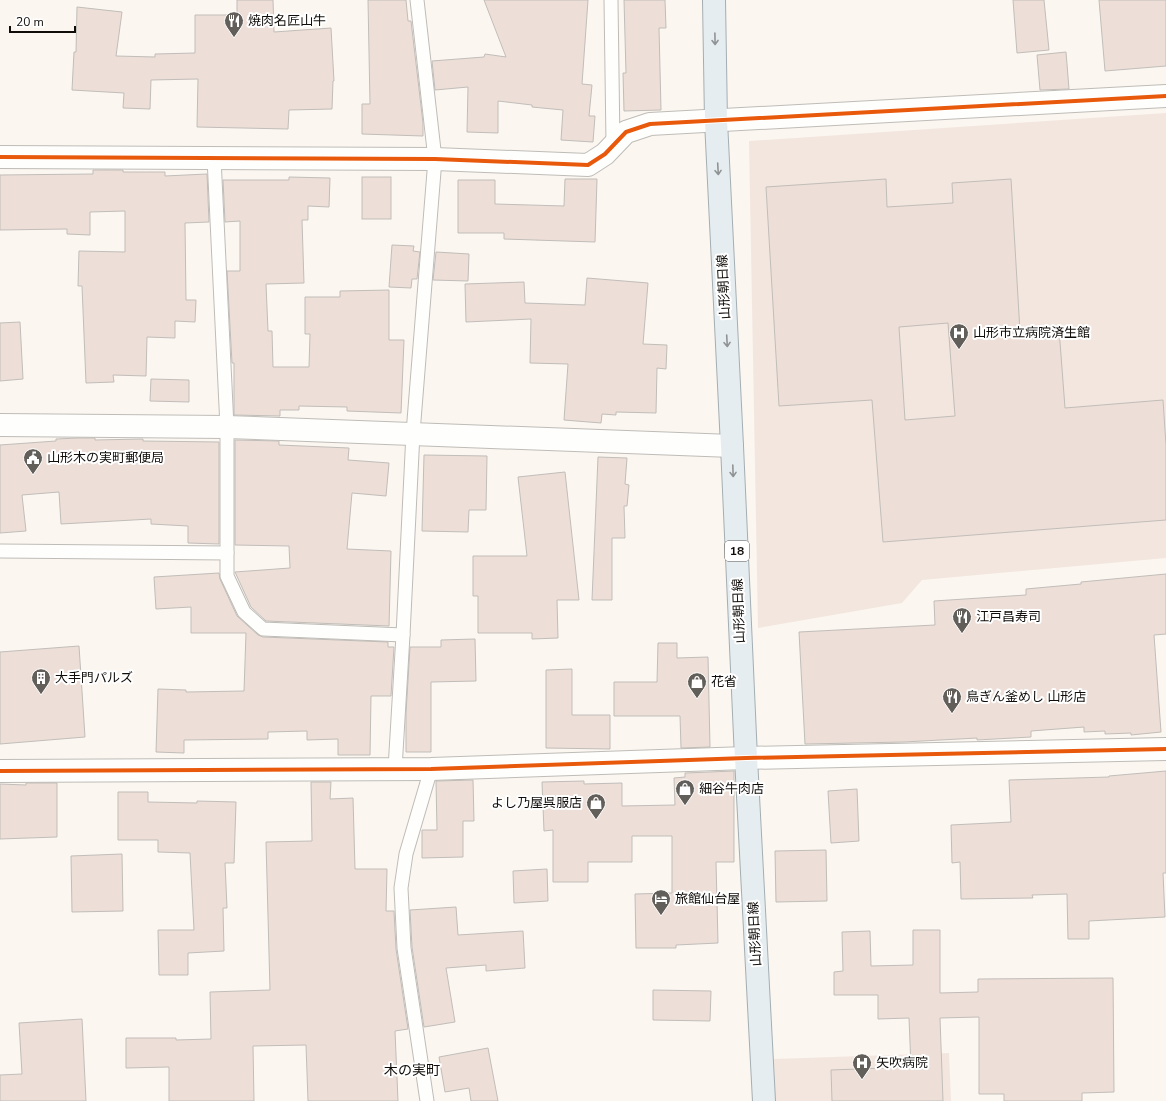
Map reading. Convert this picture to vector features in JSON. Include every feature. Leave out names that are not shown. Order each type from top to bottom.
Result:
[{"type":"main road","name":"山形朝日線","points":[[714,0],[716,121],[764,1101]]},
{"type":"street","points":[[0,157],[435,159],[588,165],[605,154],[626,132],[650,124],[1166,96]]},
{"type":"street","points":[[0,425],[227,427],[732,446]]},
{"type":"street","points":[[0,771],[431,769],[746,758],[1166,749]]},
{"type":"lane","points":[[395,769],[413,433],[435,159],[417,0]]},
{"type":"lane","points":[[611,0],[614,144]]},
{"type":"lane","points":[[214,158],[227,427],[227,576],[244,612],[263,629],[403,635]]},
{"type":"lane","points":[[0,551],[226,552]]},
{"type":"lane","points":[[427,1101],[404,948],[401,888],[406,854],[431,769]]},
{"type":"shaded area","name":"山形市立病院済生館","points":[[1166,113],[1166,558],[922,580],[902,603],[758,628],[749,141]]},
{"type":"shaded area","name":"矢吹病院","points":[[949,1053],[951,1101],[775,1101],[774,1059]]},
{"type":"building","points":[[237,0],[273,0],[274,32],[331,28],[334,81],[332,109],[289,110],[288,129],[197,127],[198,79],[151,80],[150,109],[123,108],[124,93],[72,90],[74,52],[76,52],[77,7],[122,12],[116,56],[155,57],[155,54],[195,53],[195,15],[237,15]]},
{"type":"building","points":[[368,0],[406,0],[408,21],[411,21],[423,123],[423,136],[362,134],[362,104],[370,104]]},
{"type":"building","points":[[484,0],[588,0],[582,84],[592,85],[589,116],[595,116],[593,142],[561,140],[563,110],[532,107],[532,105],[498,101],[498,133],[467,132],[468,87],[435,90],[432,61],[484,57],[485,54],[506,57]]},
{"type":"building","points":[[624,0],[665,0],[666,28],[659,28],[661,110],[624,111],[623,73],[626,73]]},
{"type":"building","points":[[1013,0],[1044,0],[1049,50],[1017,53]]},
{"type":"building","points":[[1099,0],[1166,0],[1166,66],[1105,71]]},
{"type":"building","points":[[1066,52],[1069,89],[1040,90],[1037,55]]},
{"type":"building","points":[[93,170],[165,172],[165,176],[207,174],[209,222],[185,223],[186,300],[196,300],[195,322],[175,321],[175,338],[147,337],[146,376],[113,375],[114,382],[86,383],[82,286],[78,286],[79,251],[125,252],[125,211],[90,212],[90,235],[67,234],[67,229],[0,230],[0,175],[93,174]]},
{"type":"building","points":[[289,177],[330,178],[329,207],[308,206],[308,220],[302,220],[304,283],[266,284],[268,331],[272,331],[273,367],[309,367],[310,334],[305,334],[305,297],[340,297],[340,291],[389,290],[389,340],[404,340],[401,413],[347,411],[347,407],[299,406],[299,410],[280,410],[280,416],[234,415],[234,363],[232,363],[227,271],[240,271],[240,221],[225,222],[223,180],[289,180]]},
{"type":"building","points":[[362,177],[391,177],[391,219],[362,219]]},
{"type":"building","points":[[565,179],[597,179],[595,242],[504,239],[504,233],[458,233],[458,180],[495,180],[495,204],[564,206]]},
{"type":"building","points":[[886,179],[887,207],[953,203],[952,183],[1011,179],[1020,332],[1059,329],[1065,408],[1163,400],[1166,445],[1166,520],[883,542],[872,400],[779,406],[766,187]],"holes":[[[948,323],[955,416],[905,420],[899,327]]]},
{"type":"building","points":[[392,245],[414,246],[413,251],[420,252],[417,279],[412,279],[411,288],[389,287]]},
{"type":"building","points":[[436,252],[469,254],[468,281],[433,280]]},
{"type":"building","points":[[587,278],[648,283],[643,344],[667,345],[666,369],[657,368],[656,413],[616,412],[616,415],[602,414],[601,423],[564,420],[568,364],[530,363],[531,319],[466,322],[465,284],[524,282],[525,303],[585,305]]},
{"type":"building","points":[[20,322],[23,379],[0,381],[0,323]]},
{"type":"building","points":[[151,379],[189,380],[189,402],[150,401]]},
{"type":"building","points":[[78,438],[95,438],[95,440],[143,439],[143,441],[219,442],[219,544],[188,543],[188,526],[151,524],[151,519],[61,524],[59,492],[22,495],[26,531],[0,533],[0,445]]},
{"type":"building","points":[[235,440],[279,441],[279,445],[349,448],[348,460],[389,463],[386,496],[352,493],[347,549],[391,551],[389,626],[266,621],[251,607],[235,572],[290,568],[289,546],[235,545]]},
{"type":"building","points":[[424,455],[487,456],[486,510],[469,510],[468,532],[422,531]]},
{"type":"building","points":[[598,457],[627,458],[625,484],[629,485],[627,506],[624,506],[625,538],[612,538],[612,600],[592,600]]},
{"type":"building","points":[[565,472],[579,600],[557,600],[558,638],[532,639],[532,633],[478,633],[478,596],[473,596],[473,556],[527,556],[518,477]]},
{"type":"building","points":[[219,573],[220,579],[237,616],[258,635],[263,637],[388,642],[388,647],[394,647],[391,696],[371,696],[370,755],[338,755],[338,739],[307,740],[307,731],[268,732],[268,739],[184,740],[184,753],[156,752],[158,689],[186,690],[186,692],[244,691],[246,633],[191,633],[191,607],[156,609],[154,577]]},
{"type":"building","points":[[1166,574],[1166,634],[1154,635],[1161,732],[1131,735],[1131,733],[1105,734],[1105,731],[1084,732],[1084,727],[1031,731],[1031,737],[977,740],[977,738],[904,742],[805,744],[799,632],[935,625],[934,601],[1026,595],[1026,589]]},
{"type":"building","points":[[475,639],[476,681],[431,682],[431,752],[406,752],[406,713],[410,647],[441,647],[441,640]]},
{"type":"building","points":[[658,643],[677,643],[677,658],[708,657],[710,747],[681,748],[680,716],[614,716],[614,682],[657,682]]},
{"type":"building","name":"大手門パルズ","points":[[79,646],[85,737],[0,744],[0,652]]},
{"type":"building","points":[[572,669],[572,715],[610,715],[610,749],[546,748],[546,670]]},
{"type":"building","points":[[734,771],[734,862],[716,862],[718,943],[676,945],[676,948],[636,948],[635,894],[672,893],[672,836],[632,836],[632,862],[588,862],[588,882],[553,882],[553,830],[544,831],[542,782],[584,781],[584,784],[622,783],[622,806],[675,805],[674,778],[685,777],[685,773]]},
{"type":"building","points":[[1166,771],[1166,873],[1163,873],[1165,917],[1089,921],[1089,939],[1068,939],[1067,894],[1032,895],[1033,898],[961,899],[960,862],[952,863],[951,825],[1011,822],[1009,780],[1109,777]]},
{"type":"building","points":[[473,780],[474,821],[463,821],[463,857],[422,858],[422,830],[437,830],[436,781]]},
{"type":"building","points":[[311,782],[331,782],[330,799],[353,798],[355,869],[387,869],[386,911],[394,911],[396,949],[408,1029],[395,1031],[398,1101],[308,1101],[306,1045],[253,1046],[254,1101],[169,1101],[169,1067],[126,1068],[126,1038],[176,1038],[176,1040],[211,1039],[210,992],[270,990],[266,842],[312,841]]},
{"type":"building","points":[[26,783],[57,783],[57,837],[0,839],[0,784],[26,785]]},
{"type":"building","points":[[857,789],[859,841],[831,843],[828,791]]},
{"type":"building","points":[[118,792],[148,792],[148,802],[236,802],[234,863],[225,863],[227,908],[223,908],[224,951],[188,953],[188,975],[159,975],[158,930],[194,930],[190,853],[158,852],[158,840],[118,840]]},
{"type":"building","points":[[826,850],[827,901],[776,902],[775,851]]},
{"type":"building","points":[[122,854],[123,911],[72,912],[71,856]]},
{"type":"building","points":[[547,869],[548,901],[514,903],[513,871]]},
{"type":"building","points":[[456,907],[458,935],[523,931],[525,968],[486,971],[486,965],[446,968],[455,1022],[424,1027],[412,947],[410,910]]},
{"type":"building","points":[[913,930],[940,930],[940,993],[978,992],[978,979],[1113,978],[1114,1092],[1082,1093],[1082,1101],[1004,1101],[1004,1094],[979,1094],[979,1017],[940,1018],[943,1101],[832,1101],[831,1070],[911,1067],[909,1018],[878,1019],[878,995],[834,995],[834,972],[843,971],[842,932],[870,931],[871,966],[913,965]]},
{"type":"building","points":[[653,990],[711,991],[710,1021],[653,1020]]},
{"type":"building","points":[[82,1019],[86,1101],[0,1101],[0,1075],[22,1074],[19,1023]]},
{"type":"building","points":[[488,1048],[498,1101],[471,1101],[469,1088],[445,1092],[439,1057]]},
{"type":"cycle path","points":[[0,157],[435,159],[588,165],[605,154],[626,132],[650,124],[1166,96]]},
{"type":"cycle path","points":[[0,771],[431,769],[746,758],[1166,749]]},
{"type":"place","name":"焼肉名匠山牛","points":[[234,38]]},
{"type":"place","name":"山形市立病院済生館","points":[[959,350]]},
{"type":"place","name":"山形木の実町郵便局","points":[[33,475]]},
{"type":"place","name":"江戸昌寿司","points":[[962,634]]},
{"type":"place","name":"大手門パルズ","points":[[41,695]]},
{"type":"place","name":"花省","points":[[697,699]]},
{"type":"place","name":"鳥ぎん釜めし 山形店","points":[[952,714]]},
{"type":"place","name":"細谷牛肉店","points":[[685,806]]},
{"type":"place","name":"よし乃屋呉服店","points":[[596,820]]},
{"type":"place","name":"旅館仙台屋","points":[[661,916]]},
{"type":"place","name":"矢吹病院","points":[[862,1080]]},
{"type":"district","name":"木の実町","points":[[412,1070]]}]
